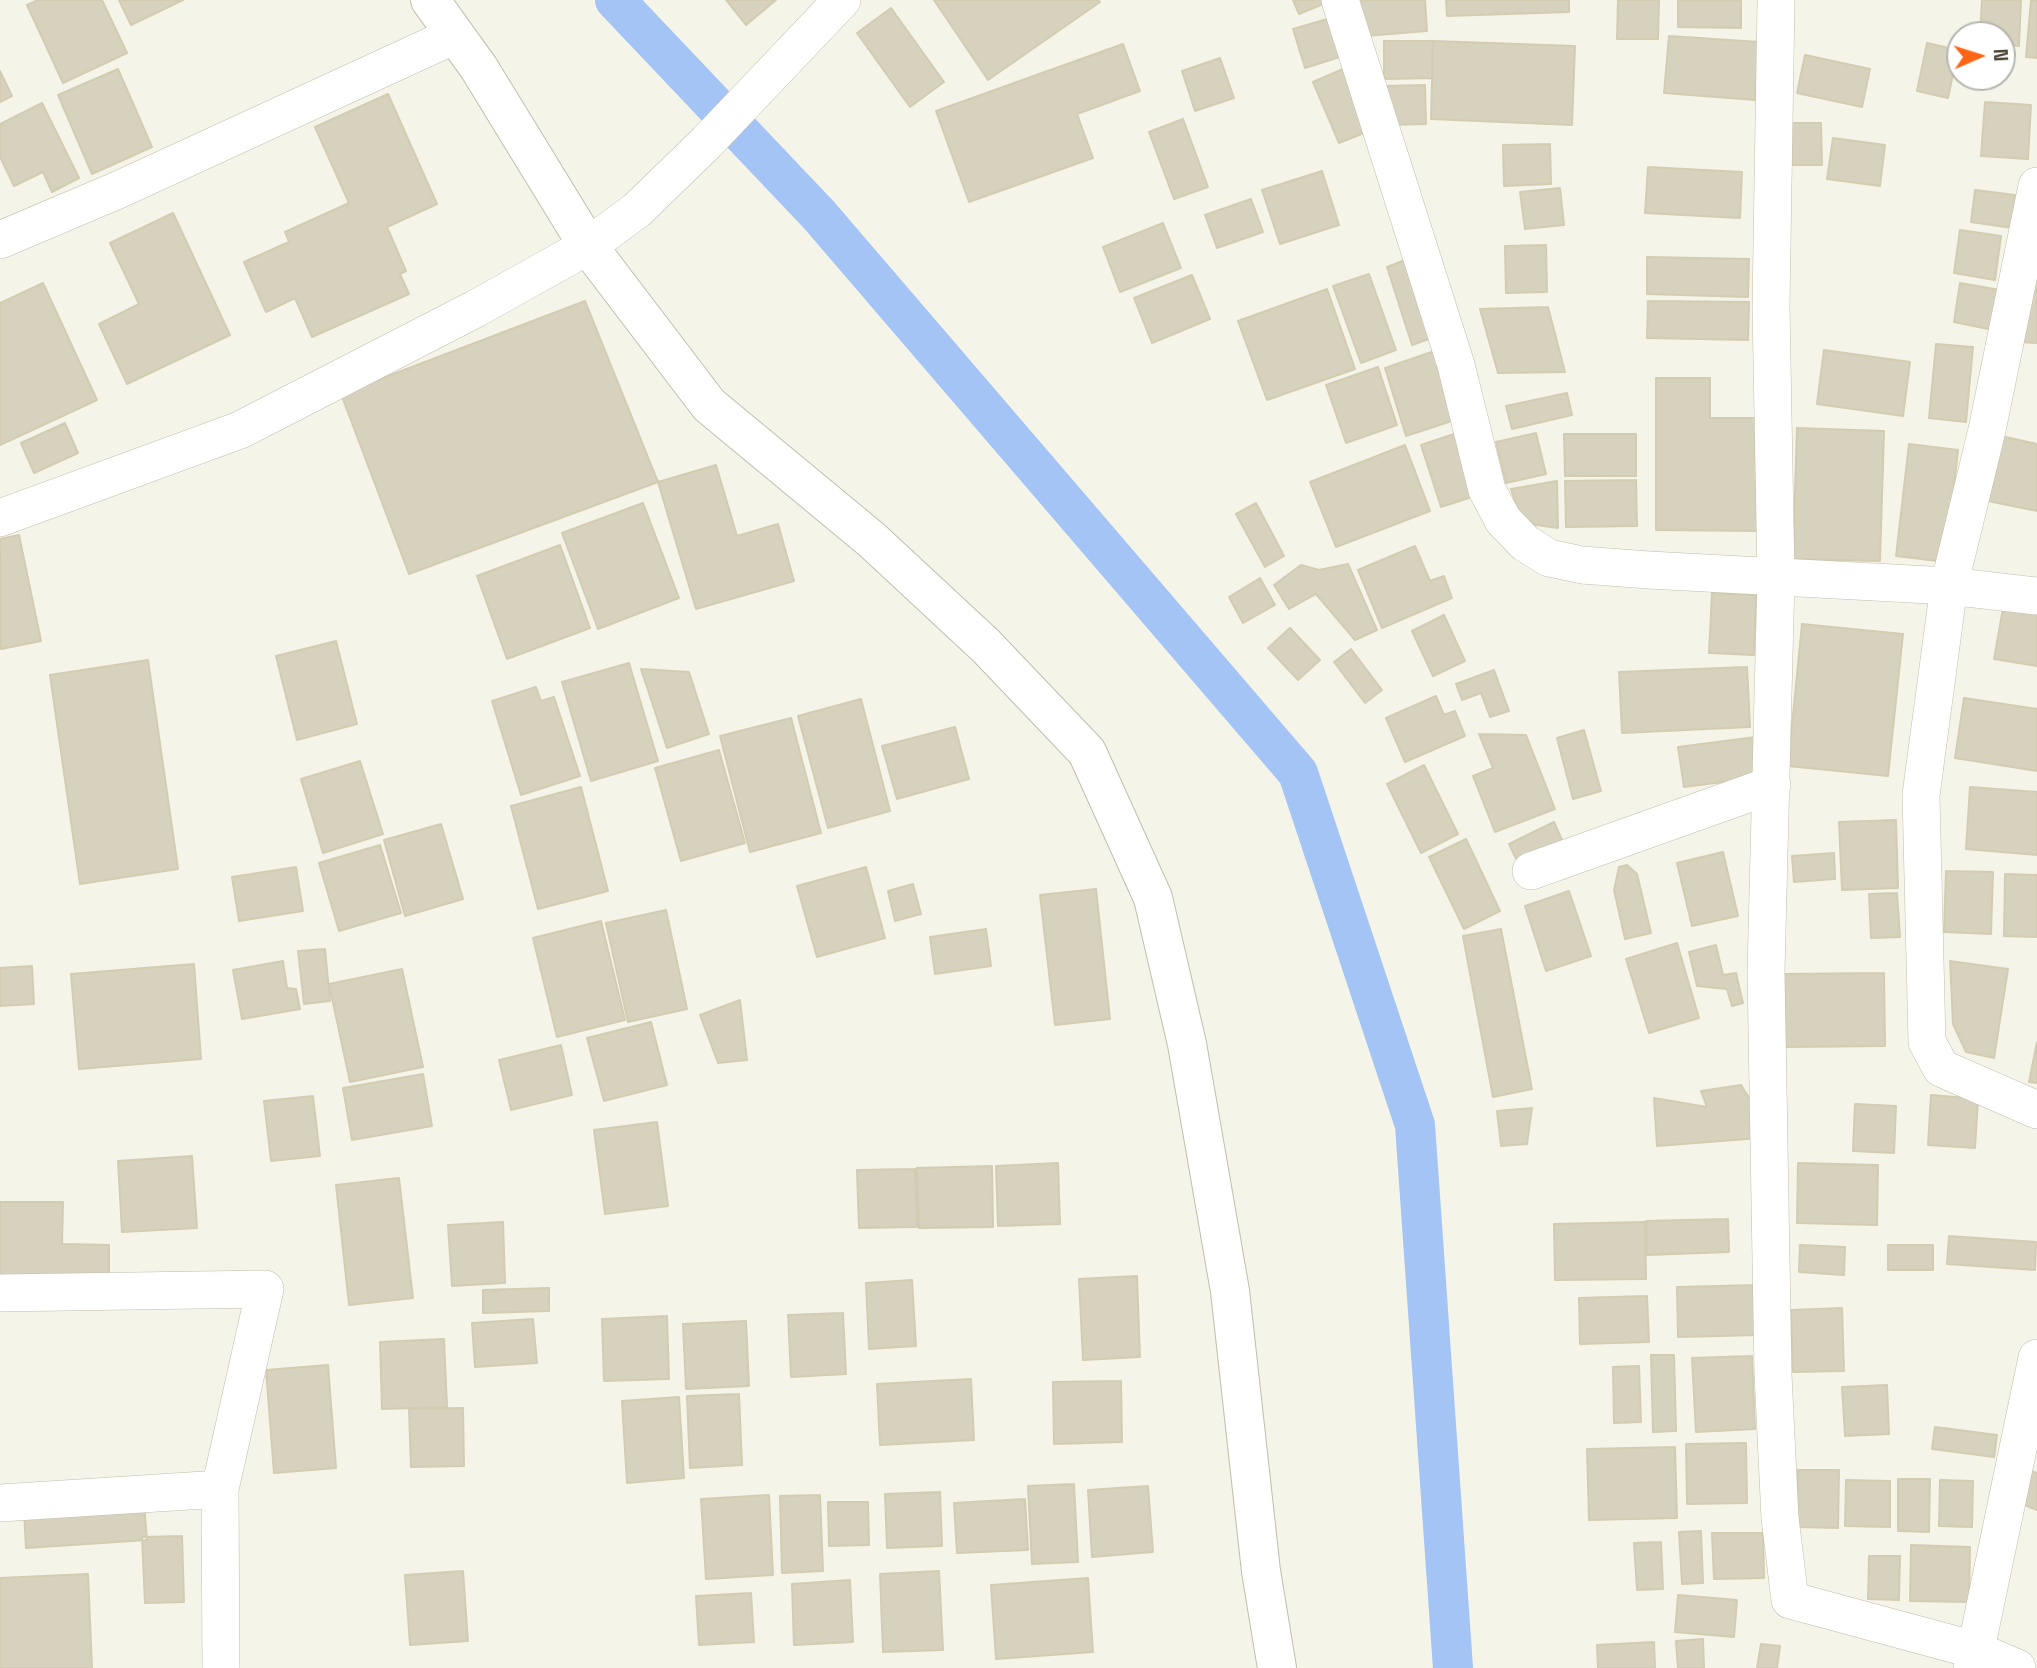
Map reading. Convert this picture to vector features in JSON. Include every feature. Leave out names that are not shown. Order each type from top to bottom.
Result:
[{"type":"street","points":[[430,0],[479,68],[588,246],[709,405],[872,540],[986,646],[1087,752],[1153,898],[1187,1044],[1230,1291],[1261,1571],[1278,1668]]},
{"type":"street","points":[[0,518],[240,430],[475,309],[588,246],[637,210],[842,0]]},
{"type":"street","points":[[1340,0],[1456,365],[1486,490],[1503,520],[1525,543],[1549,558],[1582,565],[1949,586],[2037,596]]},
{"type":"street","points":[[1776,0],[1771,307],[1776,577],[1766,972],[1773,1374],[1780,1517],[1790,1600],[1974,1659],[2017,1668]]},
{"type":"street","points":[[0,240],[130,184],[455,35]]},
{"type":"street","points":[[2037,186],[1990,416],[1949,586],[1921,794],[1927,1042],[1941,1068],[2037,1110]]},
{"type":"street","points":[[1531,871],[1772,785]]},
{"type":"street","points":[[0,1293],[265,1289],[220,1489],[221,1668]]},
{"type":"street","points":[[1974,1659],[2037,1358]]},
{"type":"street","points":[[0,1503],[220,1489]]},
{"type":"building","points":[[38,0],[102,0],[127,53],[63,83],[27,5]]},
{"type":"building","points":[[119,0],[183,0],[131,25]]},
{"type":"building","points":[[726,0],[776,0],[746,25]]},
{"type":"building","points":[[934,0],[1098,0],[1100,2],[988,80]]},
{"type":"building","points":[[1293,0],[1328,0],[1328,2],[1299,14]]},
{"type":"building","points":[[1361,0],[1425,0],[1427,31],[1365,36]]},
{"type":"building","points":[[1446,0],[1569,0],[1569,12],[1447,16]]},
{"type":"building","points":[[1618,0],[1659,0],[1658,39],[1617,39]]},
{"type":"building","points":[[1678,0],[1741,1],[1741,28],[1678,27]]},
{"type":"building","points":[[1982,0],[2021,0],[2019,46],[2016,46],[2016,21],[1981,21]]},
{"type":"building","points":[[2031,0],[2037,0],[2037,58],[2026,57]]},
{"type":"building","points":[[891,8],[944,82],[910,107],[857,33]]},
{"type":"building","points":[[1331,18],[1343,56],[1305,68],[1293,29]]},
{"type":"building","points":[[1669,36],[1759,42],[1755,100],[1664,93]]},
{"type":"building","points":[[1384,41],[1433,41],[1433,78],[1384,79]]},
{"type":"building","points":[[1433,41],[1575,46],[1572,125],[1431,119]]},
{"type":"building","points":[[1927,43],[1946,47],[1948,98],[1917,91]]},
{"type":"building","points":[[1123,44],[1140,91],[1077,114],[1093,158],[969,202],[936,111]]},
{"type":"building","points":[[1805,55],[1870,69],[1862,107],[1797,93]]},
{"type":"building","points":[[1220,58],[1234,98],[1195,111],[1182,71]]},
{"type":"building","points":[[118,69],[152,147],[92,174],[58,95]]},
{"type":"building","points":[[1343,69],[1369,131],[1339,143],[1313,82]]},
{"type":"building","points":[[0,71],[12,96],[0,102]]},
{"type":"building","points":[[1425,85],[1426,124],[1387,125],[1386,86]]},
{"type":"building","points":[[388,94],[437,204],[387,227],[406,271],[400,274],[409,294],[312,337],[295,298],[266,312],[244,262],[289,242],[285,232],[349,203],[315,127]]},
{"type":"building","points":[[1985,102],[2031,105],[2028,159],[1981,156]]},
{"type":"building","points":[[42,103],[79,178],[52,192],[43,172],[14,186],[0,157],[0,124]]},
{"type":"building","points":[[1183,119],[1208,187],[1174,199],[1149,132]]},
{"type":"building","points":[[1781,123],[1821,123],[1822,165],[1782,165]]},
{"type":"building","points":[[1833,138],[1885,145],[1880,186],[1827,179]]},
{"type":"building","points":[[1550,144],[1551,184],[1504,186],[1503,145]]},
{"type":"building","points":[[1648,167],[1742,172],[1740,218],[1645,213]]},
{"type":"building","points":[[1322,171],[1339,225],[1280,244],[1262,190]]},
{"type":"building","points":[[1560,188],[1564,225],[1525,229],[1520,192]]},
{"type":"building","points":[[1975,190],[2015,195],[2012,228],[1971,222]]},
{"type":"building","points":[[1251,199],[1263,232],[1217,248],[1205,215]]},
{"type":"building","points":[[173,213],[230,335],[127,384],[99,324],[139,304],[110,243]]},
{"type":"building","points":[[1163,223],[1181,268],[1120,292],[1103,247]]},
{"type":"building","points":[[1960,230],[2001,236],[1995,280],[1954,273]]},
{"type":"building","points":[[1546,245],[1547,292],[1506,293],[1505,246]]},
{"type":"building","points":[[1413,257],[1440,335],[1412,345],[1387,267]]},
{"type":"building","points":[[1647,257],[1749,259],[1748,297],[1647,294]]},
{"type":"building","points":[[2037,271],[2037,343],[2019,342]]},
{"type":"building","points":[[1369,274],[1396,350],[1361,363],[1333,286]]},
{"type":"building","points":[[1192,275],[1210,319],[1152,343],[1134,298]]},
{"type":"building","points":[[43,283],[97,400],[0,445],[0,303]]},
{"type":"building","points":[[1960,283],[2000,290],[1993,330],[1954,322]]},
{"type":"building","points":[[1327,289],[1355,369],[1267,400],[1238,321]]},
{"type":"building","points":[[585,301],[658,482],[409,574],[341,394]]},
{"type":"building","points":[[1648,301],[1749,302],[1748,340],[1647,338]]},
{"type":"building","points":[[1548,307],[1565,372],[1498,373],[1480,309]]},
{"type":"building","points":[[1936,344],[1973,347],[1966,422],[1929,418]]},
{"type":"building","points":[[1443,348],[1464,417],[1406,436],[1385,368]]},
{"type":"building","points":[[1824,350],[1910,362],[1903,416],[1817,404]]},
{"type":"building","points":[[1378,367],[1397,425],[1346,443],[1326,385]]},
{"type":"building","points":[[1656,378],[1710,378],[1710,418],[1758,418],[1759,531],[1656,530]]},
{"type":"building","points":[[1567,393],[1572,415],[1512,429],[1506,406]]},
{"type":"building","points":[[65,423],[78,453],[34,473],[21,443]]},
{"type":"building","points":[[1797,428],[1884,431],[1880,561],[1793,559]]},
{"type":"building","points":[[1460,432],[1481,494],[1441,507],[1421,445]]},
{"type":"building","points":[[1536,433],[1546,474],[1506,483],[1496,442]]},
{"type":"building","points":[[1564,434],[1636,434],[1636,476],[1565,476]]},
{"type":"building","points":[[2001,436],[2037,444],[2037,511],[1988,501]]},
{"type":"building","points":[[1909,444],[1958,450],[1946,562],[1896,556]]},
{"type":"building","points":[[1405,445],[1430,511],[1336,547],[1310,482]]},
{"type":"building","points":[[716,465],[737,536],[778,524],[794,581],[696,609],[658,482]]},
{"type":"building","points":[[1636,480],[1637,526],[1566,527],[1565,481]]},
{"type":"building","points":[[1557,481],[1558,528],[1522,523],[1511,489]]},
{"type":"building","points":[[643,503],[679,598],[598,629],[562,533]]},
{"type":"building","points":[[1256,503],[1284,556],[1265,567],[1236,514]]},
{"type":"building","points":[[19,535],[41,641],[1,649],[0,539]]},
{"type":"building","points":[[560,545],[590,628],[507,659],[477,576]]},
{"type":"building","points":[[1415,546],[1430,581],[1444,576],[1452,598],[1382,628],[1358,570]]},
{"type":"building","points":[[1348,564],[1377,630],[1355,640],[1316,594],[1289,609],[1274,585],[1301,565],[1319,570]]},
{"type":"building","points":[[1260,578],[1275,605],[1243,623],[1229,597]]},
{"type":"building","points":[[1712,593],[1756,595],[1754,655],[1709,653]]},
{"type":"building","points":[[2004,603],[2037,609],[2037,666],[1994,659]]},
{"type":"building","points":[[1444,615],[1465,661],[1433,676],[1412,631]]},
{"type":"building","points":[[1802,624],[1903,634],[1888,776],[1788,766]]},
{"type":"building","points":[[1290,628],[1320,660],[1298,680],[1268,648]]},
{"type":"building","points":[[336,641],[357,724],[297,740],[276,656]]},
{"type":"building","points":[[1351,649],[1382,690],[1365,703],[1334,662]]},
{"type":"building","points":[[148,660],[178,869],[80,884],[50,675]]},
{"type":"building","points":[[629,663],[658,761],[591,781],[562,682]]},
{"type":"building","points":[[1747,667],[1750,727],[1622,733],[1619,672]]},
{"type":"building","points":[[641,669],[689,672],[709,734],[667,748]]},
{"type":"building","points":[[1494,670],[1509,711],[1490,717],[1481,693],[1462,700],[1456,684]]},
{"type":"building","points":[[536,687],[541,701],[554,697],[580,776],[521,795],[492,701]]},
{"type":"building","points":[[1436,696],[1444,715],[1455,711],[1465,736],[1405,762],[1386,718]]},
{"type":"building","points":[[1964,698],[2037,709],[2037,771],[1955,758]]},
{"type":"building","points":[[861,699],[890,811],[828,828],[798,716]]},
{"type":"building","points":[[791,718],[821,833],[750,852],[720,736]]},
{"type":"building","points":[[955,727],[969,779],[897,799],[882,746]]},
{"type":"building","points":[[1584,730],[1601,791],[1573,799],[1557,738]]},
{"type":"building","points":[[1479,734],[1526,735],[1555,809],[1495,832],[1473,776],[1493,768]]},
{"type":"building","points":[[1764,736],[1770,776],[1684,787],[1678,747]]},
{"type":"building","points":[[719,750],[745,843],[681,861],[655,768]]},
{"type":"building","points":[[360,761],[383,834],[323,853],[301,779]]},
{"type":"building","points":[[1424,765],[1458,834],[1421,853],[1387,784]]},
{"type":"building","points":[[581,787],[608,891],[538,909],[511,806]]},
{"type":"building","points":[[1970,787],[2037,792],[2037,855],[1966,849]]},
{"type":"building","points":[[1896,820],[1898,888],[1842,890],[1839,822]]},
{"type":"building","points":[[1554,822],[1566,849],[1522,871],[1509,844]]},
{"type":"building","points":[[441,824],[463,899],[405,916],[384,840]]},
{"type":"building","points":[[1466,839],[1500,911],[1464,929],[1429,857]]},
{"type":"building","points":[[380,845],[401,913],[339,931],[319,863]]},
{"type":"building","points":[[1723,852],[1738,916],[1692,926],[1677,863]]},
{"type":"building","points":[[1834,853],[1835,879],[1794,882],[1792,856]]},
{"type":"building","points":[[1627,865],[1637,874],[1651,933],[1625,939],[1614,890],[1619,867]]},
{"type":"building","points":[[296,867],[303,911],[239,921],[232,877]]},
{"type":"building","points":[[866,867],[885,938],[817,957],[797,886]]},
{"type":"building","points":[[1946,871],[1993,872],[1991,934],[1944,932]]},
{"type":"building","points":[[2005,874],[2037,875],[2037,937],[2004,936]]},
{"type":"building","points":[[913,884],[921,914],[895,921],[888,891]]},
{"type":"building","points":[[1096,889],[1110,1019],[1055,1025],[1040,895]]},
{"type":"building","points":[[1569,891],[1591,956],[1546,971],[1525,906]]},
{"type":"building","points":[[1897,893],[1900,937],[1871,938],[1869,894]]},
{"type":"building","points":[[666,910],[687,1009],[628,1022],[606,923]]},
{"type":"building","points":[[601,921],[625,1020],[557,1037],[533,938]]},
{"type":"building","points":[[986,929],[991,966],[935,974],[930,937]]},
{"type":"building","points":[[1501,929],[1532,1089],[1493,1097],[1463,936]]},
{"type":"building","points":[[1677,943],[1699,1018],[1649,1033],[1626,959]]},
{"type":"building","points":[[1716,945],[1723,975],[1736,973],[1743,1003],[1732,1006],[1727,989],[1697,986],[1689,952]]},
{"type":"building","points":[[325,949],[330,1001],[304,1004],[298,951]]},
{"type":"building","points":[[283,961],[287,988],[296,989],[300,1009],[242,1019],[233,970]]},
{"type":"building","points":[[1950,961],[2008,969],[1994,1058],[1966,1052],[1953,1024]]},
{"type":"building","points":[[194,964],[201,1059],[79,1069],[71,974]]},
{"type":"building","points":[[32,966],[34,1004],[0,1006],[0,968]]},
{"type":"building","points":[[402,969],[423,1067],[350,1082],[329,984]]},
{"type":"building","points":[[1884,973],[1885,1046],[1785,1047],[1784,974]]},
{"type":"building","points":[[740,1000],[747,1060],[718,1063],[700,1015]]},
{"type":"building","points":[[651,1022],[667,1085],[604,1101],[587,1038]]},
{"type":"building","points":[[2037,1042],[2037,1083],[2029,1082]]},
{"type":"building","points":[[561,1045],[572,1095],[511,1110],[499,1060]]},
{"type":"building","points":[[423,1074],[432,1126],[352,1140],[343,1088]]},
{"type":"building","points":[[1741,1085],[1758,1112],[1760,1138],[1657,1146],[1654,1098],[1707,1107],[1701,1091]]},
{"type":"building","points":[[1931,1095],[1978,1099],[1975,1148],[1928,1145]]},
{"type":"building","points":[[313,1096],[320,1156],[271,1161],[264,1101]]},
{"type":"building","points":[[1855,1104],[1896,1106],[1894,1153],[1853,1151]]},
{"type":"building","points":[[1532,1108],[1527,1144],[1501,1146],[1497,1111]]},
{"type":"building","points":[[657,1122],[668,1206],[605,1214],[594,1130]]},
{"type":"building","points":[[192,1156],[197,1228],[122,1232],[118,1161]]},
{"type":"building","points":[[1058,1163],[1060,1224],[998,1226],[996,1166]]},
{"type":"building","points":[[1798,1163],[1878,1165],[1877,1225],[1797,1223]]},
{"type":"building","points":[[992,1166],[993,1227],[919,1228],[917,1168]]},
{"type":"building","points":[[915,1169],[917,1227],[859,1228],[857,1170]]},
{"type":"building","points":[[399,1178],[413,1298],[349,1305],[336,1185]]},
{"type":"building","points":[[0,1202],[63,1202],[62,1244],[109,1245],[109,1283],[0,1282]]},
{"type":"building","points":[[1728,1219],[1729,1252],[1647,1255],[1646,1221]]},
{"type":"building","points":[[503,1222],[505,1283],[452,1286],[448,1225]]},
{"type":"building","points":[[1645,1222],[1646,1279],[1555,1280],[1554,1224]]},
{"type":"building","points":[[1949,1236],[2036,1242],[2035,1270],[1947,1264]]},
{"type":"building","points":[[1800,1245],[1845,1247],[1844,1275],[1799,1272]]},
{"type":"building","points":[[1888,1245],[1933,1245],[1933,1270],[1888,1270]]},
{"type":"building","points":[[1137,1276],[1140,1357],[1083,1360],[1079,1279]]},
{"type":"building","points":[[912,1280],[916,1346],[869,1349],[866,1283]]},
{"type":"building","points":[[1759,1285],[1760,1335],[1678,1337],[1677,1287]]},
{"type":"building","points":[[549,1288],[549,1311],[483,1313],[483,1290]]},
{"type":"building","points":[[1647,1296],[1649,1342],[1580,1344],[1579,1298]]},
{"type":"building","points":[[1842,1308],[1844,1371],[1793,1372],[1791,1310]]},
{"type":"building","points":[[843,1313],[846,1374],[791,1377],[788,1315]]},
{"type":"building","points":[[667,1316],[669,1379],[604,1381],[602,1319]]},
{"type":"building","points":[[533,1319],[537,1363],[475,1367],[472,1323]]},
{"type":"building","points":[[746,1321],[749,1386],[686,1389],[683,1324]]},
{"type":"building","points":[[444,1339],[447,1407],[382,1409],[380,1342]]},
{"type":"building","points":[[1651,1355],[1674,1355],[1676,1431],[1653,1432]]},
{"type":"building","points":[[1752,1356],[1755,1429],[1696,1432],[1692,1358]]},
{"type":"building","points":[[328,1365],[336,1468],[274,1473],[266,1370]]},
{"type":"building","points":[[1639,1366],[1641,1422],[1614,1423],[1613,1367]]},
{"type":"building","points":[[971,1379],[974,1440],[880,1445],[877,1384]]},
{"type":"building","points":[[1121,1381],[1122,1442],[1054,1444],[1053,1382]]},
{"type":"building","points":[[1887,1385],[1889,1434],[1845,1436],[1842,1387]]},
{"type":"building","points":[[739,1394],[742,1465],[690,1468],[687,1396]]},
{"type":"building","points":[[679,1397],[684,1478],[627,1483],[622,1401]]},
{"type":"building","points":[[463,1408],[464,1466],[411,1467],[409,1409]]},
{"type":"building","points":[[1935,1427],[1997,1435],[1994,1457],[1932,1449]]},
{"type":"building","points":[[1746,1443],[1747,1503],[1687,1504],[1686,1444]]},
{"type":"building","points":[[1675,1447],[1677,1518],[1589,1520],[1587,1449]]},
{"type":"building","points":[[2022,1467],[2037,1473],[2037,1510],[2009,1499]]},
{"type":"building","points":[[1798,1470],[1839,1470],[1838,1528],[1797,1527]]},
{"type":"building","points":[[1898,1479],[1930,1479],[1929,1532],[1898,1531]]},
{"type":"building","points":[[1846,1480],[1890,1481],[1890,1527],[1845,1526]]},
{"type":"building","points":[[1940,1480],[1973,1481],[1972,1527],[1939,1526]]},
{"type":"building","points":[[1074,1484],[1078,1562],[1032,1564],[1028,1486]]},
{"type":"building","points":[[1148,1486],[1153,1552],[1092,1557],[1088,1490]]},
{"type":"building","points":[[940,1492],[942,1546],[887,1548],[885,1494]]},
{"type":"building","points":[[769,1495],[773,1575],[706,1579],[701,1499]]},
{"type":"building","points":[[820,1495],[823,1571],[782,1573],[780,1496]]},
{"type":"building","points":[[1025,1499],[1028,1550],[957,1553],[954,1503]]},
{"type":"building","points":[[828,1502],[868,1502],[869,1545],[829,1546]]},
{"type":"building","points":[[144,1504],[147,1540],[26,1548],[24,1511]]},
{"type":"building","points":[[1701,1531],[1703,1583],[1682,1584],[1679,1532]]},
{"type":"building","points":[[1712,1533],[1763,1533],[1764,1578],[1714,1579]]},
{"type":"building","points":[[182,1536],[184,1602],[145,1603],[142,1537]]},
{"type":"building","points":[[1661,1542],[1663,1589],[1637,1590],[1634,1543]]},
{"type":"building","points":[[1911,1545],[1970,1547],[1969,1602],[1910,1601]]},
{"type":"building","points":[[1869,1556],[1900,1556],[1899,1600],[1868,1599]]},
{"type":"building","points":[[463,1571],[468,1641],[410,1645],[405,1575]]},
{"type":"building","points":[[939,1571],[943,1650],[883,1652],[880,1574]]},
{"type":"building","points":[[88,1574],[92,1668],[0,1668],[0,1578]]},
{"type":"building","points":[[1088,1578],[1093,1652],[996,1659],[991,1585]]},
{"type":"building","points":[[850,1580],[853,1642],[794,1645],[792,1584]]},
{"type":"building","points":[[751,1593],[754,1642],[699,1645],[696,1596]]},
{"type":"building","points":[[1678,1595],[1737,1600],[1734,1637],[1675,1632]]},
{"type":"building","points":[[1703,1639],[1704,1668],[1678,1668],[1676,1641]]},
{"type":"building","points":[[1654,1642],[1655,1668],[1598,1668],[1597,1645]]},
{"type":"building","points":[[1761,1644],[1780,1646],[1777,1668],[1757,1668]]},
{"type":"waterway","points":[[615,0],[819,215],[1298,773],[1415,1125],[1453,1668]]}]
